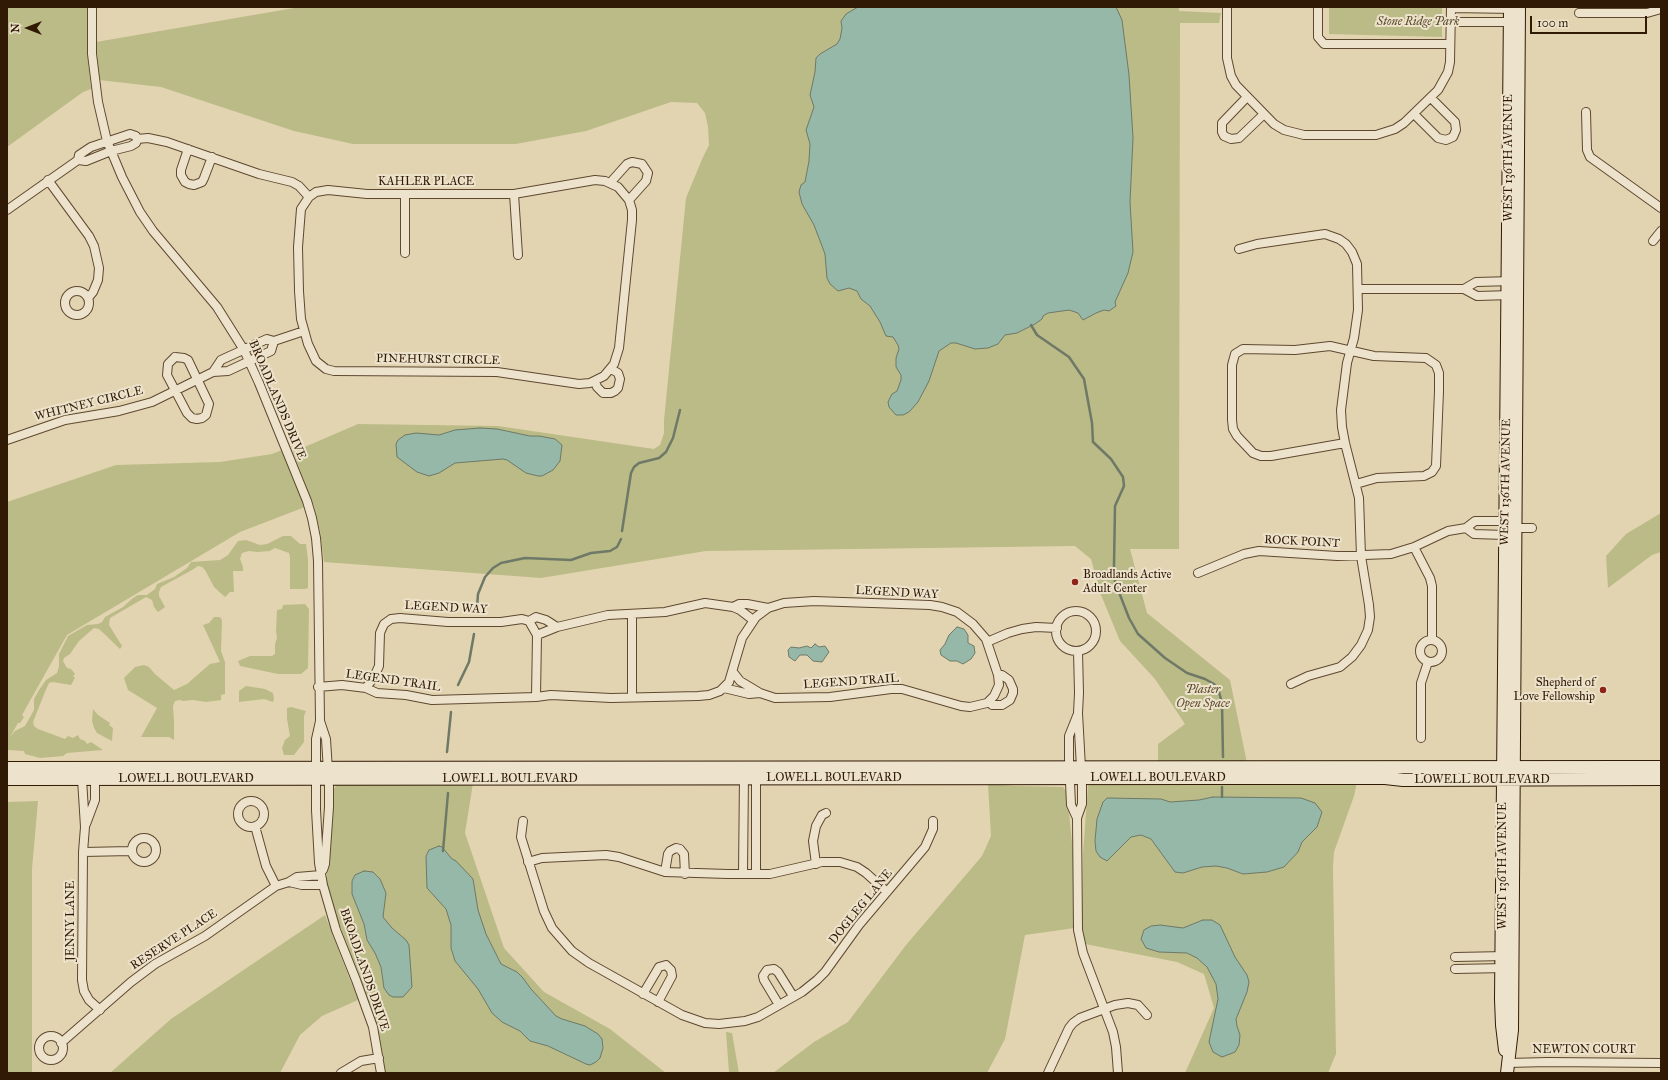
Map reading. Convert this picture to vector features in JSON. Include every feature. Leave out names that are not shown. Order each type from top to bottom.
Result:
[{"type":"main road","name":"WEST 136TH AVENUE","points":[[1507,1068],[1502,1026],[1507,962],[1508,767],[1505,521],[1513,281],[1515,8]]},
{"type":"main road","name":"WEST 136TH AVENUE","points":[[1508,767],[1516,528],[1512,295]]},
{"type":"main road","name":"LOWELL BOULEVARD","points":[[7,768],[322,773],[1075,773],[1508,767],[1661,767]]},
{"type":"main road","name":"LOWELL BOULEVARD","points":[[7,779],[95,779],[322,773]]},
{"type":"main road","name":"LOWELL BOULEVARD","points":[[1075,773],[1508,780],[1661,779]]},
{"type":"street","name":"BROADLANDS DRIVE","points":[[92,7],[92,54],[94,79],[98,102],[111,151],[129,192],[153,231],[217,307],[244,350],[307,501],[312,518],[318,561],[318,687],[320,721],[326,739],[316,810],[321,875],[336,930],[371,1021],[381,1073]]},
{"type":"street","points":[[1227,7],[1228,68],[1236,85],[1274,124],[1284,130],[1304,135],[1376,135],[1385,133],[1404,124],[1431,98],[1441,86],[1448,72],[1451,8],[1515,8]]},
{"type":"street","points":[[1318,7],[1318,37],[1324,44],[1450,44]]},
{"type":"street","points":[[1579,13],[1647,13],[1661,9]]},
{"type":"street","points":[[1451,22],[1514,22]]},
{"type":"street","points":[[1247,97],[1222,123],[1222,132],[1224,136],[1231,139],[1238,138],[1264,114]]},
{"type":"street","points":[[1414,114],[1438,138],[1446,140],[1453,137],[1456,130],[1455,122],[1431,98]]},
{"type":"street","points":[[1586,112],[1586,145],[1590,157],[1661,208]]},
{"type":"street","points":[[7,210],[78,160],[79,156],[83,152],[108,141],[130,134],[136,136],[137,139],[158,140],[259,174],[292,182],[299,186],[309,197]]},
{"type":"street","points":[[78,160],[86,161],[111,151],[134,145],[137,139]]},
{"type":"street","points":[[188,149],[181,170],[181,175],[185,182],[189,184],[194,185],[202,182],[212,157]]},
{"type":"street","points":[[595,381],[597,387],[603,393],[612,393],[620,384],[618,374],[611,369],[619,348],[632,210],[629,200],[624,193],[610,183],[627,164],[636,162],[642,164],[646,168],[647,177],[646,181],[629,200]]},
{"type":"street","points":[[48,180],[89,236],[94,246],[99,268],[98,280],[93,292],[88,298]]},
{"type":"street","name":"KAHLER PLACE","points":[[309,197],[316,192],[324,190],[356,194],[514,194],[595,180],[610,183]]},
{"type":"street","points":[[405,194],[405,253]]},
{"type":"street","points":[[514,194],[518,255]]},
{"type":"street","name":"PINEHURST CIRCLE","points":[[309,197],[301,210],[299,230],[300,306],[304,331],[316,360],[326,369],[334,371],[490,372],[573,384],[584,384],[595,381],[604,376],[611,369]]},
{"type":"street","points":[[1653,241],[1661,230]]},
{"type":"street","points":[[1239,249],[1257,244],[1325,234],[1330,235],[1346,244],[1352,252],[1357,264],[1358,310],[1343,384],[1341,410],[1345,443],[1359,498],[1361,515],[1361,556],[1370,617],[1368,630],[1361,645],[1352,657],[1340,667],[1308,676],[1291,684]]},
{"type":"street","points":[[1464,289],[1476,282],[1513,281]]},
{"type":"street","points":[[1358,289],[1464,289],[1477,296],[1512,295]]},
{"type":"street","points":[[244,350],[267,339],[274,341],[304,331]]},
{"type":"street","points":[[249,360],[271,350],[274,341]]},
{"type":"street","points":[[1345,443],[1271,456],[1261,456],[1253,453],[1244,445],[1233,429],[1232,365],[1235,354],[1244,349],[1295,350],[1330,346],[1374,356],[1426,358],[1436,365],[1439,373],[1438,452],[1436,466],[1432,472],[1424,476],[1377,478],[1356,484]]},
{"type":"street","name":"WHITNEY CIRCLE","points":[[213,372],[221,360],[244,350]]},
{"type":"street","points":[[175,357],[188,360],[209,404],[206,415],[202,418],[192,418],[187,413],[176,390],[167,375],[168,364],[175,357]]},
{"type":"street","name":"WHITNEY CIRCLE","points":[[7,440],[65,420],[135,408],[152,402],[213,372],[228,371],[249,360]]},
{"type":"street","name":"ROCK POINT","points":[[1198,573],[1244,554],[1259,551],[1300,555],[1361,556],[1391,554],[1414,547],[1448,531],[1466,528],[1476,521],[1505,521]]},
{"type":"street","points":[[1505,521],[1516,528],[1532,528]]},
{"type":"street","points":[[1466,528],[1474,534],[1505,535],[1516,528]]},
{"type":"street","points":[[1414,547],[1430,578],[1432,586],[1432,639]]},
{"type":"street","name":"LEGEND WAY","points":[[733,672],[742,638],[753,620],[768,608],[784,603],[814,601],[938,606],[962,615],[973,624],[987,642]]},
{"type":"street","name":"LEGEND WAY","points":[[537,635],[557,627],[608,615],[665,612],[705,603],[733,607],[740,610],[753,620]]},
{"type":"street","name":"LEGEND WAY","points":[[733,607],[739,604],[747,604],[768,608]]},
{"type":"street","points":[[1078,611],[1089,616],[1096,626],[1094,640],[1090,645],[1078,651],[1067,649],[1062,645],[1058,640],[1057,628],[1058,623],[1067,614],[1078,611]]},
{"type":"street","points":[[632,614],[632,697]]},
{"type":"street","name":"LEGEND WAY","points":[[366,688],[379,666],[380,633],[384,624],[391,619],[400,618],[448,622],[501,622],[522,620],[529,621],[536,617],[546,620],[557,627]]},
{"type":"street","points":[[529,621],[535,629],[537,635],[536,697]]},
{"type":"street","points":[[989,702],[996,693],[999,685],[998,675],[987,642],[1022,629],[1036,627],[1057,628]]},
{"type":"street","points":[[1432,639],[1441,644],[1442,654],[1438,660],[1428,662],[1420,654],[1420,647],[1425,641],[1432,639]]},
{"type":"street","points":[[1078,651],[1079,694],[1075,773],[1071,805],[1078,818]]},
{"type":"street","points":[[1421,738],[1421,683],[1428,662]]},
{"type":"street","points":[[724,688],[729,682],[733,672]]},
{"type":"street","name":"LEGEND TRAIL","points":[[733,672],[740,681],[760,693],[775,698],[830,697],[891,689],[902,689],[961,706],[980,706],[989,702],[995,706],[1002,705],[1010,700],[1013,693],[1010,680],[1002,675],[998,675]]},
{"type":"street","name":"LEGEND TRAIL","points":[[318,687],[342,685],[366,688],[377,693],[406,695],[432,700],[536,697],[551,695],[611,698],[698,696],[715,693],[724,688],[749,694],[760,693]]},
{"type":"street","name":"BROADLANDS DRIVE","points":[[321,875],[325,864],[329,807],[322,773]]},
{"type":"street","points":[[744,773],[744,873]]},
{"type":"street","points":[[756,773],[756,873]]},
{"type":"street","points":[[1075,773],[1082,804],[1078,818],[1078,930],[1083,953],[1113,1032],[1118,1073]]},
{"type":"street","name":"JENNY LANE","points":[[82,779],[85,826],[83,852],[82,980],[86,995],[100,1010]]},
{"type":"street","name":"JENNY LANE","points":[[85,826],[95,800],[95,779]]},
{"type":"street","points":[[816,864],[813,841],[816,826],[822,815],[826,813]]},
{"type":"street","name":"DOGLEG LANE","points":[[523,821],[520,837],[547,919],[558,937],[578,956],[643,994],[692,1019],[705,1023],[719,1024],[745,1021],[768,1012],[807,988],[825,972],[859,925],[925,846],[933,829],[933,821]]},
{"type":"street","points":[[255,826],[266,866],[276,886]]},
{"type":"street","points":[[665,872],[668,854],[676,848],[680,849],[684,854],[685,874]]},
{"type":"street","points":[[83,852],[131,851]]},
{"type":"street","points":[[528,862],[542,858],[606,856],[619,857],[665,872],[685,874],[770,874],[831,862],[851,865],[866,873],[887,892]]},
{"type":"street","name":"RESERVE PLACE","points":[[61,1043],[131,982],[156,964],[205,936],[276,886],[297,877],[321,875]]},
{"type":"street","name":"RESERVE PLACE","points":[[288,882],[302,885],[323,885]]},
{"type":"street","points":[[1455,957],[1507,962]]},
{"type":"street","points":[[1455,970],[1507,962]]},
{"type":"street","points":[[643,994],[659,967],[666,965],[671,970],[672,976],[658,1002]]},
{"type":"street","points":[[779,1005],[764,980],[763,976],[767,970],[774,969],[778,972],[793,996]]},
{"type":"street","points":[[1048,1073],[1066,1026],[1080,1018],[1104,1009],[1115,1005],[1128,1003],[1138,1005],[1147,1015]]},
{"type":"street","points":[[341,1073],[361,1061],[379,1058]]},
{"type":"street","name":"NEWTON COURT","points":[[1507,1068],[1548,1062],[1661,1062]]},
{"type":"green space","points":[[7,7],[87,7],[87,51],[91,89],[83,92],[7,147]]},
{"type":"green space","name":"Plaster Open Space","points":[[300,7],[1179,7],[1179,11],[1221,13],[1219,23],[1180,23],[1179,549],[1130,549],[1147,613],[1230,680],[1247,763],[1158,761],[1158,744],[1185,724],[1155,679],[1120,641],[1101,595],[1091,559],[1075,546],[706,551],[541,578],[324,562],[320,531],[314,506],[293,452],[358,424],[498,426],[654,449],[660,445],[664,433],[664,420],[686,198],[709,145],[708,127],[705,113],[697,103],[671,102],[586,131],[516,144],[353,144],[294,131],[161,87],[99,80],[96,42]]},
{"type":"green space","name":"Stone Ridge Park","points":[[1329,7],[1442,7],[1442,37],[1329,34]]},
{"type":"green space","points":[[282,450],[305,507],[240,532],[67,635],[22,715],[24,717],[20,723],[18,723],[10,737],[15,731],[25,726],[34,710],[34,699],[39,690],[46,680],[57,673],[59,666],[59,654],[68,636],[87,625],[102,622],[105,617],[123,607],[138,595],[147,595],[155,589],[157,584],[174,577],[187,568],[191,562],[220,560],[228,555],[238,541],[246,540],[260,545],[267,544],[283,536],[291,536],[300,544],[306,544],[308,560],[308,588],[290,589],[289,553],[275,548],[270,551],[249,551],[242,553],[240,559],[243,571],[233,571],[234,592],[230,592],[225,597],[214,587],[205,570],[198,566],[161,587],[159,596],[165,607],[158,612],[154,607],[152,600],[146,597],[110,618],[109,625],[122,646],[120,649],[99,629],[94,628],[79,641],[70,654],[64,658],[63,661],[67,668],[71,669],[75,674],[73,676],[75,678],[71,685],[53,682],[49,683],[33,722],[34,726],[38,729],[65,739],[68,736],[73,738],[78,735],[80,739],[85,741],[87,744],[91,742],[103,750],[67,753],[63,756],[40,758],[25,754],[24,751],[7,750],[7,502],[116,465],[220,462],[272,454]]},
{"type":"green space","points":[[1661,513],[1661,552],[1652,555],[1608,588],[1606,556],[1626,534]]},
{"type":"green space","points":[[305,604],[309,609],[308,668],[301,674],[278,674],[240,666],[238,661],[250,656],[272,656],[275,654],[275,644],[277,638],[277,610],[282,609],[283,605]]},
{"type":"green space","points":[[214,617],[220,617],[222,620],[221,651],[225,662],[225,694],[221,695],[221,700],[206,702],[193,700],[175,701],[173,706],[174,740],[169,737],[141,737],[157,708],[128,690],[124,678],[135,667],[144,665],[149,667],[174,690],[187,684],[210,664],[220,662],[203,625],[209,623]]},
{"type":"green space","points":[[246,686],[265,689],[273,693],[273,702],[264,699],[239,702],[239,691]]},
{"type":"green space","points":[[291,707],[306,711],[304,716],[304,742],[294,755],[284,755],[282,748],[285,740],[290,736],[287,708]]},
{"type":"green space","points":[[93,709],[98,715],[110,723],[109,725],[113,728],[112,741],[97,733],[94,728],[92,721]]},
{"type":"green space","points":[[1357,782],[1354,796],[1334,852],[1336,1054],[1328,1073],[1185,1073],[1214,1008],[1204,974],[1177,962],[1085,944],[1082,924],[1083,854],[1088,786],[1090,784]]},
{"type":"green space","points":[[473,783],[465,833],[504,948],[544,992],[610,1029],[666,1073],[385,1073],[374,1016],[332,905],[327,887],[333,818],[333,790],[337,784]]},
{"type":"green space","points":[[988,784],[1063,787],[1067,792],[1073,853],[1075,928],[1025,935],[1005,1039],[987,1073],[773,1073],[814,1042],[848,1022],[906,945],[982,856],[991,836]]},
{"type":"green space","points":[[38,801],[32,869],[32,1073],[7,1073],[7,802]]},
{"type":"green space","points":[[325,915],[358,1000],[322,1016],[300,1035],[280,1073],[110,1073],[171,1019]]},
{"type":"green space","points":[[726,1032],[732,1033],[739,1073],[729,1073]]},
{"type":"shaded area","points":[[858,7],[1116,7],[1122,20],[1129,75],[1133,138],[1130,202],[1133,252],[1128,273],[1115,302],[1116,306],[1109,311],[1104,310],[1083,320],[1078,313],[1069,310],[1048,313],[1035,324],[1017,333],[1005,335],[998,344],[988,348],[975,349],[956,343],[951,343],[939,351],[929,381],[918,402],[909,412],[903,415],[896,415],[889,407],[888,402],[892,394],[897,391],[901,380],[901,375],[896,367],[896,358],[899,349],[898,345],[893,337],[886,336],[880,322],[870,306],[861,299],[857,291],[849,288],[838,291],[830,284],[827,278],[825,254],[814,225],[802,204],[799,192],[801,185],[805,182],[809,161],[810,144],[806,130],[814,107],[810,95],[815,72],[816,58],[837,44],[840,39],[842,28],[841,21],[846,14]]},
{"type":"shaded area","points":[[480,428],[497,429],[530,436],[555,439],[562,445],[560,461],[553,470],[542,476],[526,473],[507,460],[503,459],[455,463],[439,473],[429,476],[417,472],[397,457],[396,444],[398,440],[405,435],[416,433],[439,435],[455,430]]},
{"type":"shaded area","points":[[957,627],[964,629],[968,635],[968,643],[974,646],[975,653],[971,659],[963,664],[957,661],[950,661],[941,655],[940,650],[945,644],[949,635]]},
{"type":"shaded area","points":[[815,644],[819,647],[825,646],[829,652],[822,662],[813,661],[807,655],[800,655],[795,661],[789,657],[788,650],[791,647],[799,648],[807,646],[811,648]]},
{"type":"shaded area","points":[[1213,797],[1301,798],[1315,803],[1322,812],[1317,827],[1302,842],[1298,852],[1284,867],[1267,872],[1243,874],[1227,868],[1216,866],[1202,867],[1183,873],[1175,872],[1151,839],[1141,835],[1131,837],[1107,861],[1100,857],[1096,851],[1095,841],[1097,819],[1103,802],[1107,798],[1161,799],[1170,802],[1199,800]]},
{"type":"shaded area","points":[[439,846],[442,847],[473,879],[478,910],[486,934],[501,964],[517,972],[556,1016],[585,1026],[598,1034],[602,1039],[603,1048],[600,1058],[596,1062],[590,1065],[586,1064],[548,1046],[530,1041],[520,1031],[502,1022],[492,1013],[478,989],[455,961],[451,948],[451,925],[446,909],[427,888],[426,856],[429,850]]},
{"type":"shaded area","points":[[364,871],[373,872],[380,879],[386,893],[383,917],[392,928],[406,940],[409,945],[412,987],[403,997],[393,997],[389,995],[384,988],[381,967],[367,940],[364,924],[352,894],[352,881],[355,875]]},
{"type":"shaded area","points":[[1203,920],[1212,920],[1220,925],[1235,957],[1247,975],[1249,982],[1247,992],[1236,1019],[1240,1035],[1239,1045],[1235,1052],[1222,1057],[1213,1052],[1209,1042],[1218,999],[1216,984],[1207,967],[1197,958],[1187,953],[1159,952],[1146,948],[1141,939],[1144,930],[1151,926],[1160,925],[1183,928]]},
{"type":"waterway","points":[[1031,325],[1037,335],[1069,357],[1084,379],[1092,423],[1093,442],[1111,459],[1123,477],[1124,486],[1115,506],[1114,565],[1115,582],[1129,618],[1138,634],[1165,658],[1187,673],[1205,679],[1214,684],[1219,692],[1222,703],[1223,757]]},
{"type":"waterway","points":[[622,531],[631,473],[634,467],[639,463],[659,458],[666,452],[673,438],[680,410]]},
{"type":"waterway","points":[[477,607],[478,594],[485,577],[493,568],[501,563],[525,558],[571,560],[591,553],[610,551],[617,547],[621,539]]},
{"type":"waterway","points":[[458,685],[469,662],[474,634]]},
{"type":"waterway","points":[[447,752],[451,712]]},
{"type":"waterway","points":[[1222,787],[1222,797]]},
{"type":"waterway","points":[[443,851],[448,793]]},
{"type":"place","name":"Broadlands Active Adult Center","points":[[1075,582]]},
{"type":"place","name":"Shepherd of Love Fellowship","points":[[1603,690]]}]
